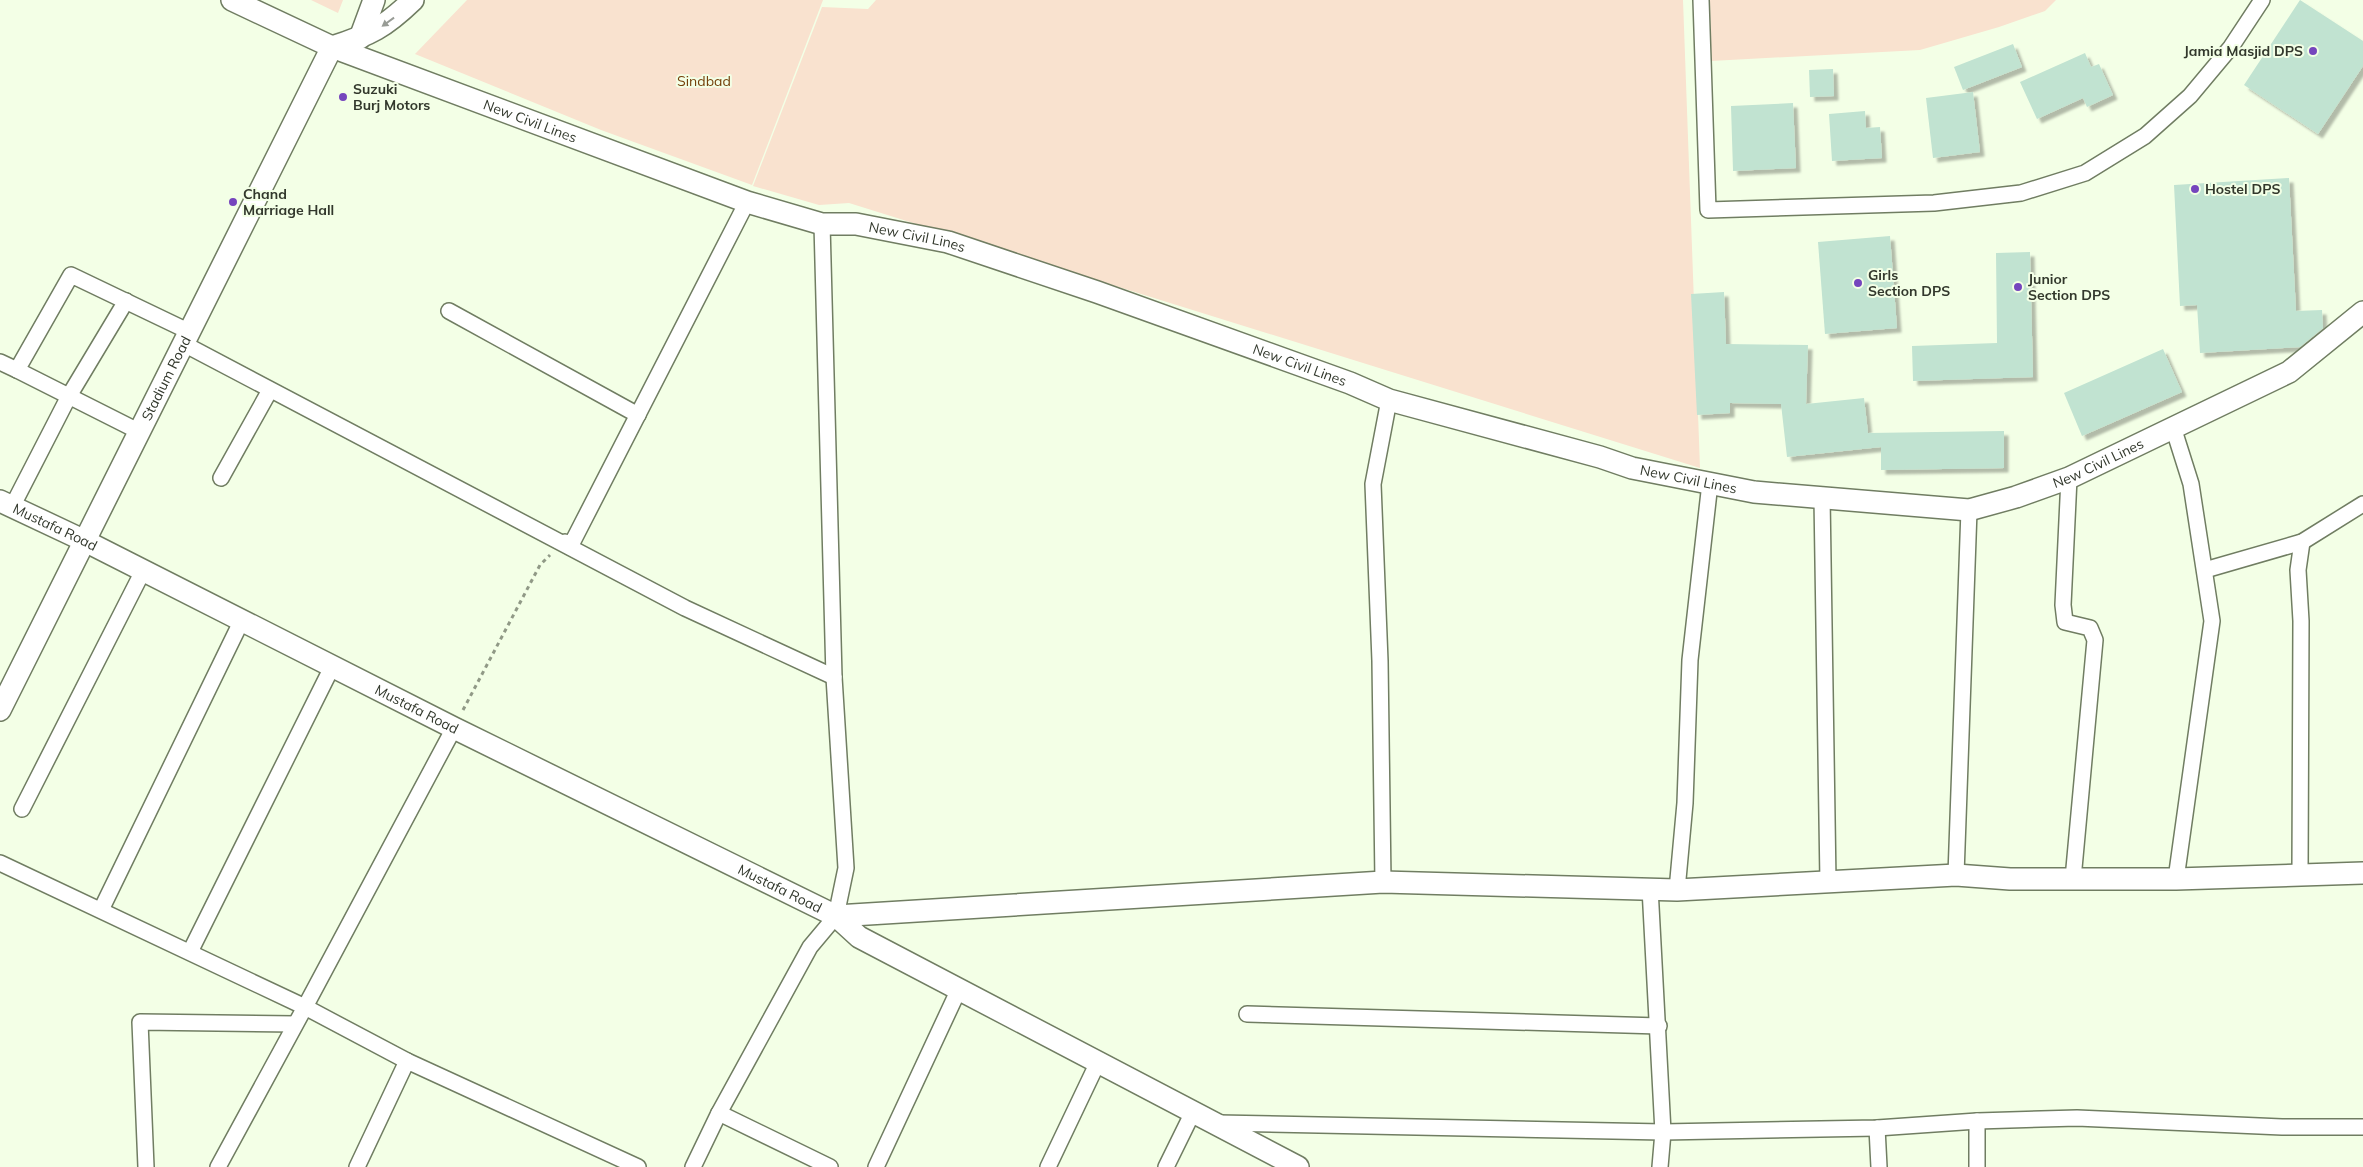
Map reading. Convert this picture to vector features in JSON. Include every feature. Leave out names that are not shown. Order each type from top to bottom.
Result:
[{"type":"street","name":"New Civil Lines","points":[[232,0],[332,47],[747,202],[822,224],[856,224],[948,242],[1097,292],[1350,383],[1389,400],[1632,468],[1754,492],[1969,510],[2016,497],[2069,478],[2289,372],[2363,312]]},
{"type":"street","points":[[360,38],[374,0]]},
{"type":"street","points":[[332,47],[360,38],[388,23],[413,0]]},
{"type":"street","points":[[1701,0],[1708,210],[1934,203],[2021,193],[2085,173],[2146,136],[2190,96],[2231,47],[2262,0]]},
{"type":"street","name":"Stadium Road","points":[[0,710],[332,47]]},
{"type":"street","points":[[567,545],[638,415],[747,202]]},
{"type":"street","points":[[693,1167],[719,1113],[810,947],[836,916],[846,868],[834,677],[822,224]]},
{"type":"street","points":[[18,370],[71,275],[126,301],[270,390],[685,608],[834,677]]},
{"type":"street","points":[[6,504],[126,301]]},
{"type":"street","points":[[449,312],[638,415]]},
{"type":"street","points":[[0,362],[140,432]]},
{"type":"street","points":[[221,478],[270,390]]},
{"type":"street","points":[[1383,882],[1380,661],[1373,484],[1389,400]]},
{"type":"street","points":[[2173,427],[2191,484],[2212,621],[2176,879]]},
{"type":"street","points":[[2069,478],[2063,605],[2064,622],[2090,628],[2095,640],[2073,879]]},
{"type":"street","points":[[1677,890],[1685,803],[1690,660],[1710,483]]},
{"type":"street","points":[[1822,498],[1828,882]]},
{"type":"street","name":"Mustafa Road","points":[[6,504],[85,541],[241,622],[836,916]]},
{"type":"street","points":[[2204,570],[2302,542],[2363,504]]},
{"type":"street","points":[[1956,875],[1969,510]]},
{"type":"street","points":[[2300,874],[2301,621],[2298,570],[2302,542]]},
{"type":"street","points":[[22,809],[143,571]]},
{"type":"street","points":[[101,910],[241,622]]},
{"type":"street","points":[[190,952],[332,667]]},
{"type":"street","points":[[218,1167],[454,728]]},
{"type":"street","points":[[0,863],[305,1007],[407,1061],[638,1167]]},
{"type":"street","points":[[836,916],[1383,882],[1677,890],[1956,875],[2010,879],[2176,879],[2363,873]]},
{"type":"street","points":[[1650,888],[1659,1026],[1663,1132],[1660,1167]]},
{"type":"street","points":[[836,916],[859,937],[1298,1167]]},
{"type":"street","points":[[876,1167],[960,989]]},
{"type":"street","points":[[1247,1014],[1659,1026]]},
{"type":"street","points":[[146,1167],[140,1022],[295,1024]]},
{"type":"street","points":[[357,1167],[407,1061]]},
{"type":"street","points":[[1048,1167],[1098,1062]]},
{"type":"street","points":[[1166,1167],[1193,1112]]},
{"type":"street","points":[[719,1113],[830,1167]]},
{"type":"street","points":[[1216,1123],[1663,1132],[1877,1128],[1977,1121],[2077,1118],[2282,1127],[2363,1127]]},
{"type":"street","points":[[1977,1121],[1977,1167]]},
{"type":"street","points":[[1877,1128],[1879,1167]]},
{"type":"path","points":[[454,728],[540,565],[567,545]]},
{"type":"green space","points":[[311,0],[343,0],[338,13]]},
{"type":"green space","name":"Sindbad","points":[[467,0],[823,0],[752,185],[601,130],[415,54]]},
{"type":"green space","points":[[876,0],[1683,0],[1700,468],[849,203],[819,205],[753,186],[822,7],[868,9]]},
{"type":"green space","points":[[1710,0],[2056,0],[2045,11],[1999,27],[1920,50],[1711,61]]},
{"type":"building","points":[[2300,0],[2363,41],[2363,66],[2318,134],[2244,85]]},
{"type":"building","points":[[2013,44],[2022,67],[1963,90],[1954,67]]},
{"type":"building","points":[[2085,53],[2091,67],[2099,64],[2113,95],[2087,107],[2083,98],[2037,119],[2020,82]]},
{"type":"building","points":[[1833,69],[1834,96],[1810,97],[1809,70]]},
{"type":"building","points":[[1973,92],[1980,152],[1933,158],[1926,98]]},
{"type":"building","points":[[1793,103],[1796,168],[1733,171],[1731,106]]},
{"type":"building","points":[[1865,111],[1866,128],[1880,127],[1882,158],[1832,161],[1829,114]]},
{"type":"building","points":[[2289,178],[2296,311],[2322,310],[2323,328],[2300,347],[2200,353],[2197,305],[2180,306],[2174,185]]},
{"type":"building","points":[[1890,236],[1897,328],[1825,334],[1818,242]]},
{"type":"building","points":[[2030,252],[2033,377],[1913,381],[1912,346],[1997,343],[1996,253]]},
{"type":"building","points":[[1724,292],[1726,344],[1808,345],[1806,404],[1864,398],[1868,433],[2004,431],[2004,468],[1881,470],[1881,447],[1787,457],[1781,404],[1730,403],[1730,413],[1697,415],[1691,294]]},
{"type":"building","points":[[2163,349],[2182,392],[2082,436],[2064,393]]},
{"type":"place","name":"Jamia Masjid DPS","points":[[2313,51]]},
{"type":"place","name":"Suzuki Burj Motors","points":[[343,97]]},
{"type":"place","name":"Hostel DPS","points":[[2195,189]]},
{"type":"place","name":"Chand Marriage Hall","points":[[233,202]]},
{"type":"place","name":"Girls Section DPS","points":[[1858,283]]},
{"type":"place","name":"Junior Section DPS","points":[[2018,287]]}]
